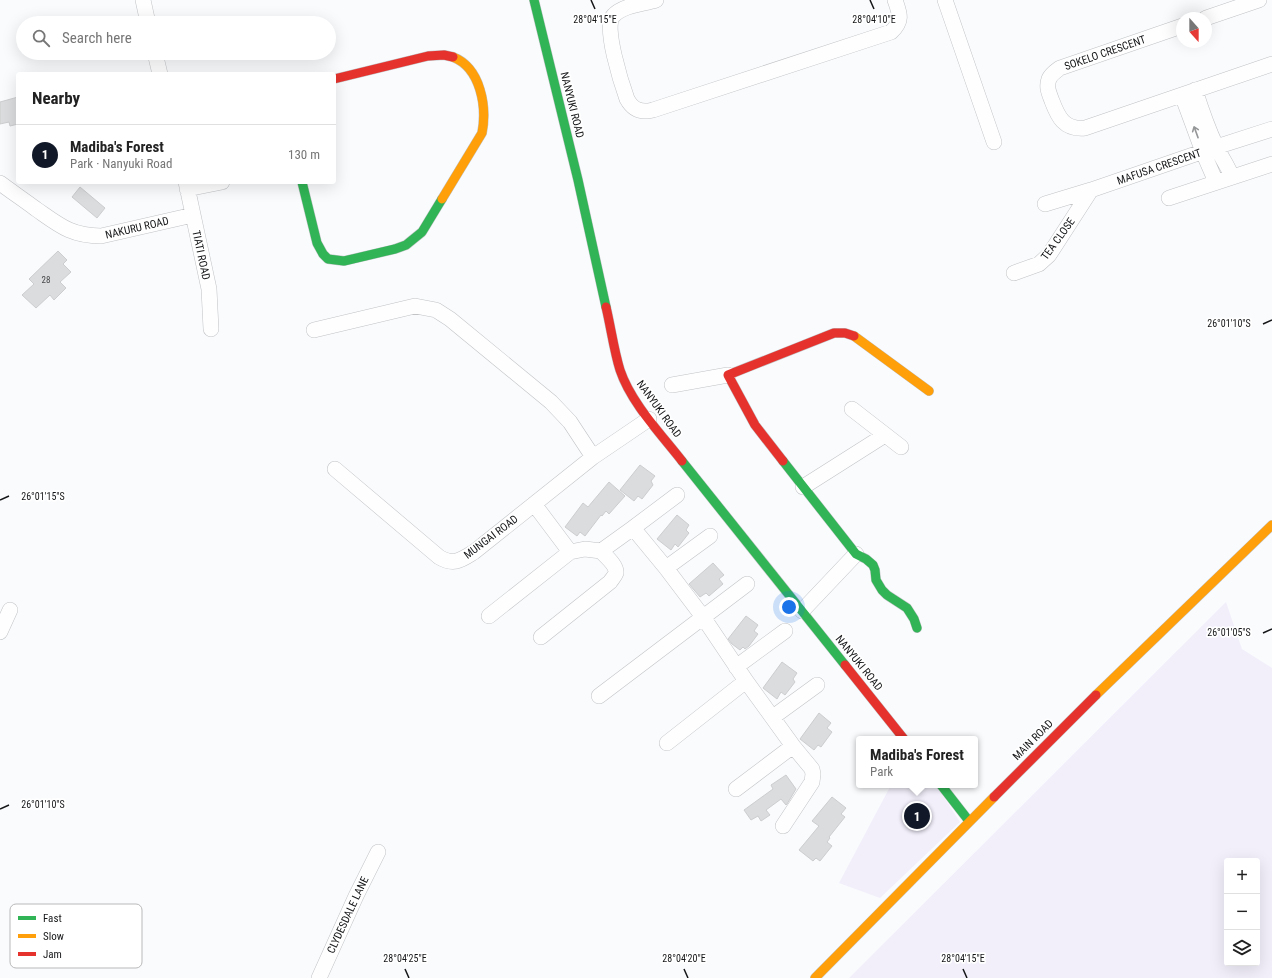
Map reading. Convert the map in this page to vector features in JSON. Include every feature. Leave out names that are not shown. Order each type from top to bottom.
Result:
[{"type":"street","points":[[143,0],[146,16]]},
{"type":"street","name":"NANYUKI ROAD","points":[[534,0],[578,180],[620,370],[624,382],[649,419],[902,736]]},
{"type":"street","points":[[656,0],[620,11],[613,16],[610,23],[610,35],[626,99],[633,108],[641,111],[653,110],[886,34],[896,28],[900,19],[895,0]]},
{"type":"street","points":[[945,0],[994,142]]},
{"type":"street","points":[[1212,16],[1259,0]]},
{"type":"street","name":"SOKELO CRESCENT","points":[[1176,28],[1055,71],[1050,78],[1048,91],[1062,121],[1067,125],[1078,129],[1085,128],[1272,64]]},
{"type":"street","points":[[302,184],[317,243],[322,254],[328,259],[344,261],[395,249],[406,245],[422,232],[482,133],[485,120],[484,107],[477,78],[469,67],[459,60],[445,55],[427,57],[336,79]]},
{"type":"street","points":[[157,60],[160,72]]},
{"type":"street","points":[[1189,93],[1201,109],[1216,182]]},
{"type":"street","name":"MAFUSA CRESCENT","points":[[1045,204],[1272,130]]},
{"type":"street","points":[[1210,149],[1229,168],[1232,177]]},
{"type":"street","points":[[1169,198],[1272,164]]},
{"type":"street","name":"NAKURU ROAD","points":[[0,183],[55,223],[71,231],[88,236],[102,236],[193,215]]},
{"type":"street","points":[[186,185],[198,184]]},
{"type":"street","name":"TIATI ROAD","points":[[186,185],[209,289],[211,329]]},
{"type":"street","name":"TEA CLOSE","points":[[1014,273],[1039,264],[1049,255],[1091,190]]},
{"type":"street","points":[[314,330],[415,306],[436,310],[450,319],[551,402],[570,422],[593,457]]},
{"type":"street","points":[[672,385],[728,375],[834,333],[845,333],[855,337],[929,391]]},
{"type":"street","points":[[728,375],[755,425],[856,554],[874,566],[876,570],[877,582],[881,588],[888,596],[907,608],[912,614],[917,628]]},
{"type":"street","points":[[852,409],[901,447]]},
{"type":"street","name":"MUNGAI ROAD","points":[[335,469],[439,557],[452,562],[458,561],[474,552],[593,457],[649,419]]},
{"type":"street","points":[[803,487],[886,435]]},
{"type":"street","points":[[600,551],[677,495]]},
{"type":"street","points":[[534,504],[570,552]]},
{"type":"street","name":"MAIN ROAD","points":[[815,978],[1073,717],[1272,525]]},
{"type":"street","points":[[633,528],[666,568],[703,617],[746,681],[793,746],[812,769],[813,778],[783,826]]},
{"type":"street","points":[[666,568],[710,536]]},
{"type":"street","points":[[489,616],[570,552],[585,548],[600,551],[613,565],[616,573],[614,577],[610,582],[541,637]]},
{"type":"street","points":[[802,611],[856,554]]},
{"type":"street","points":[[599,696],[748,584]]},
{"type":"street","points":[[0,632],[10,610]]},
{"type":"street","points":[[736,667],[785,631]]},
{"type":"street","points":[[667,743],[746,681]]},
{"type":"street","points":[[773,717],[817,685]]},
{"type":"street","points":[[736,790],[793,746]]},
{"type":"street","points":[[943,788],[969,821]]},
{"type":"street","name":"CLYDESDALE LANE","points":[[319,978],[356,896],[378,852]]},
{"type":"shaded area","points":[[1226,602],[1242,649],[1272,668],[1272,978],[849,978]]},
{"type":"shaded area","points":[[889,788],[938,788],[960,822],[880,898],[839,883]]},
{"type":"building","points":[[16,98],[16,124],[10,126],[9,122],[0,124],[0,102]]},
{"type":"building","points":[[80,187],[105,208],[97,218],[72,197]]},
{"type":"building","points":[[58,251],[67,260],[63,264],[71,272],[60,282],[66,288],[54,300],[50,295],[36,308],[22,295],[34,284],[29,279]]},
{"type":"building","points":[[640,465],[655,476],[651,481],[653,485],[642,499],[638,496],[634,501],[620,490]]},
{"type":"building","points":[[609,482],[625,496],[609,514],[606,511],[602,516],[601,515],[585,536],[580,532],[577,536],[565,527],[583,503],[588,507]]},
{"type":"building","points":[[677,515],[689,525],[686,530],[689,533],[678,547],[675,544],[671,550],[657,539]]},
{"type":"building","points":[[713,563],[724,575],[719,579],[723,584],[709,596],[706,593],[700,597],[689,584]]},
{"type":"building","points":[[746,616],[758,625],[754,631],[758,634],[749,646],[745,649],[743,647],[740,650],[728,639]]},
{"type":"building","points":[[782,662],[797,673],[793,679],[795,682],[785,695],[781,692],[777,699],[763,688]]},
{"type":"building","points":[[819,713],[831,723],[827,728],[832,732],[821,747],[818,745],[814,750],[800,739]]},
{"type":"building","points":[[786,775],[796,789],[787,804],[786,805],[781,799],[766,810],[770,815],[761,821],[758,816],[751,820],[744,810],[773,789],[771,785]]},
{"type":"building","points":[[832,797],[846,808],[841,814],[845,817],[829,837],[830,838],[827,842],[832,846],[820,861],[816,858],[813,861],[799,850],[819,826],[812,821]]},
{"type":"traffic: fast","points":[[534,0],[578,180],[606,307]]},
{"type":"traffic: fast","points":[[302,184],[317,243],[323,254],[328,259],[344,261],[406,245],[422,232],[442,199]]},
{"type":"traffic: fast","points":[[682,461],[845,665]]},
{"type":"traffic: fast","points":[[783,461],[856,554],[866,559],[873,565],[876,580],[882,590],[907,608],[914,619],[917,628]]},
{"type":"traffic: fast","points":[[943,788],[969,821]]},
{"type":"traffic: slow","points":[[442,199],[482,133],[484,112],[480,89],[476,79],[462,62],[453,57]]},
{"type":"traffic: slow","points":[[854,336],[929,391]]},
{"type":"traffic: slow","points":[[1096,695],[1272,525]]},
{"type":"traffic: slow","points":[[815,978],[994,797]]},
{"type":"traffic: jam","points":[[336,79],[428,56],[444,55],[453,57]]},
{"type":"traffic: jam","points":[[606,307],[618,363],[625,382],[647,418],[682,461]]},
{"type":"traffic: jam","points":[[783,461],[755,425],[728,375],[834,333],[845,333],[854,336]]},
{"type":"traffic: jam","points":[[845,665],[902,736]]},
{"type":"traffic: jam","points":[[994,797],[1096,695]]},
{"type":"place","name":"Madiba's Forest","points":[[917,816]]}]
